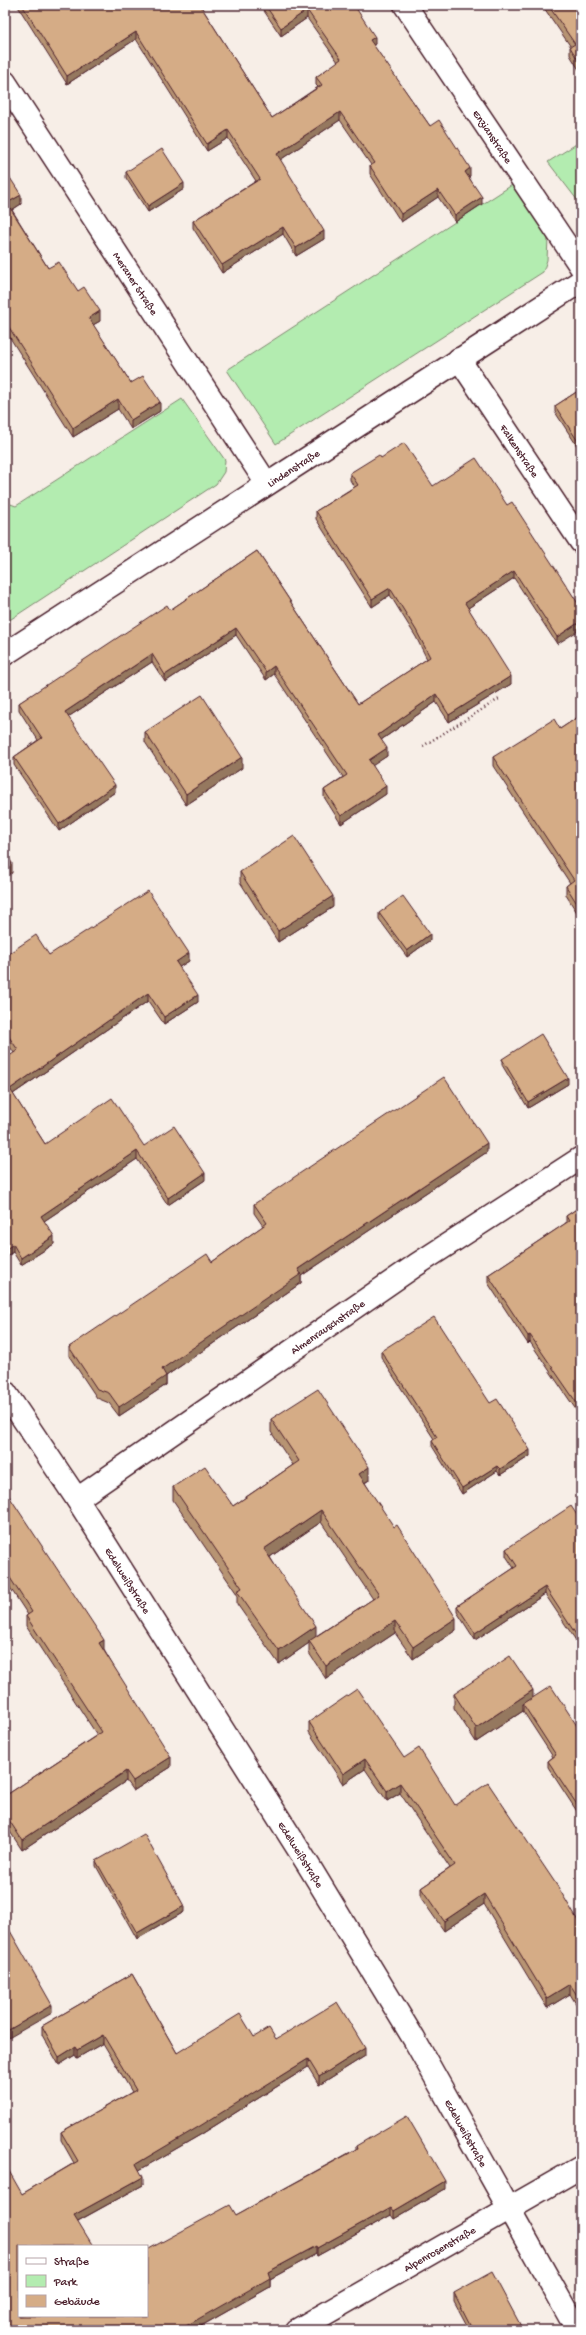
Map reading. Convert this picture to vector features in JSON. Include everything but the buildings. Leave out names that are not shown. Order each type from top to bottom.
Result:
[{"type":"street","name":"Enzianstraße","points":[[406,5],[581,267]]},
{"type":"street","name":"Meraner Straße","points":[[5,82],[267,484]]},
{"type":"street","name":"Lindenstraße","points":[[5,654],[581,281]]},
{"type":"street","name":"Falkenstraße","points":[[459,359],[581,542]]},
{"type":"street","name":"Almenrauschstraße","points":[[77,1499],[416,1265],[581,1158]]},
{"type":"street","name":"Edelweißstraße","points":[[5,1392],[77,1499],[309,1866],[414,2039],[509,2206],[577,2330]]},
{"type":"street","name":"Alpenrosenstraße","points":[[297,2330],[509,2206],[581,2167]]},
{"type":"path","points":[[423,746],[499,698]]},
{"type":"green space","points":[[581,141],[581,205],[548,162]]},
{"type":"green space","points":[[512,185],[548,238],[547,260],[543,272],[276,444],[227,370]]},
{"type":"green space","points":[[182,399],[225,460],[224,472],[216,484],[5,623],[5,502],[16,506]]}]
